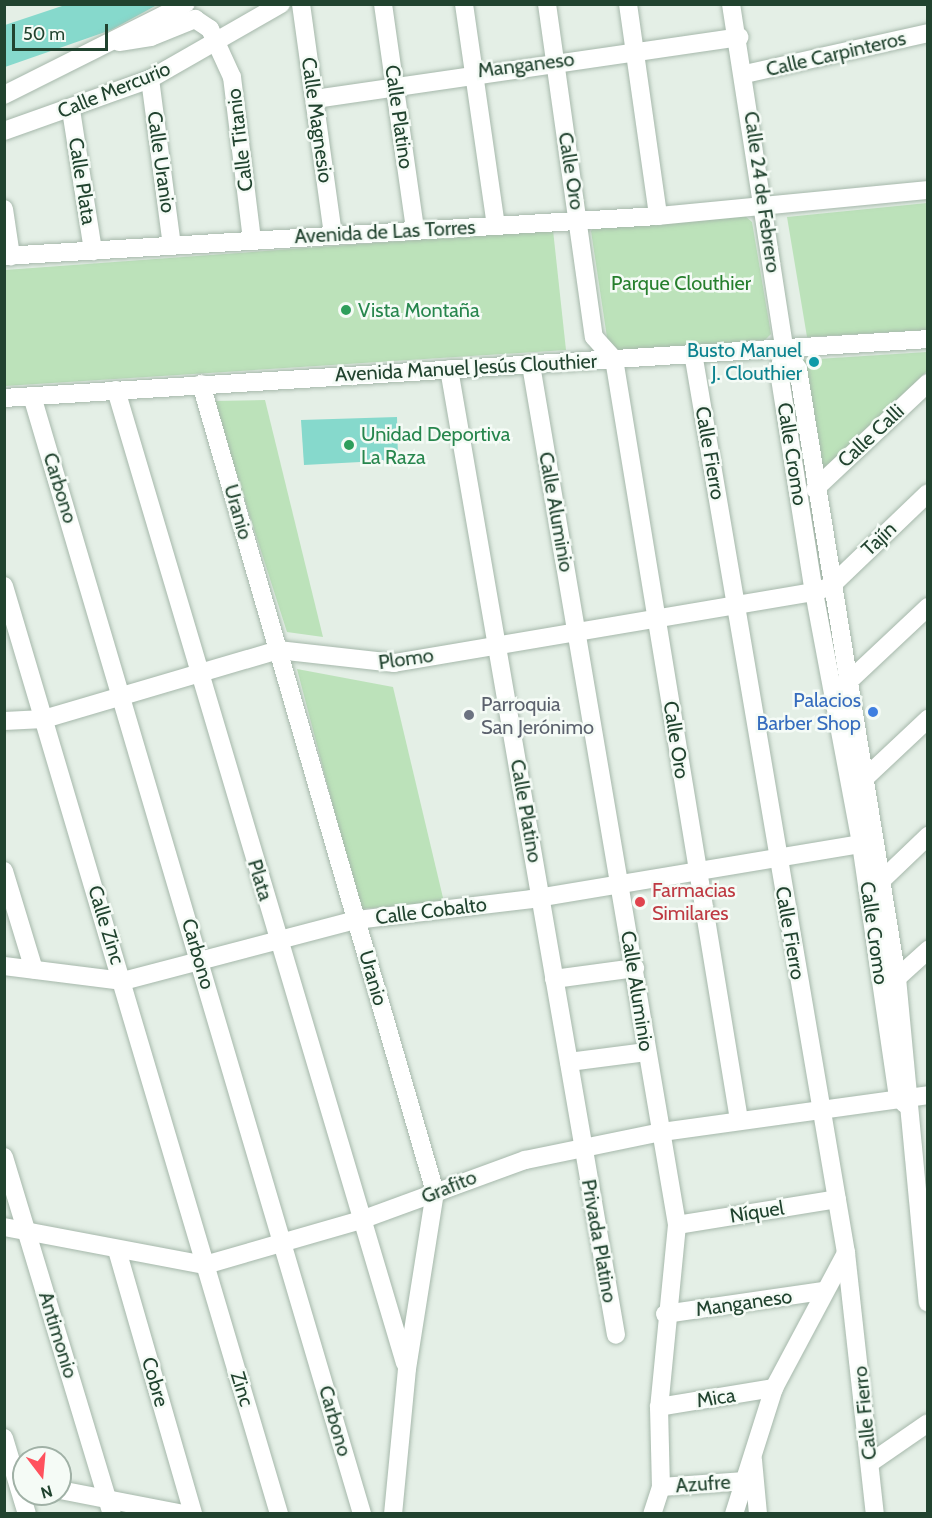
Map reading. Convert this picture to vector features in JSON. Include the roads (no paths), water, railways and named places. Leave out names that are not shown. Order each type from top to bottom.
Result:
[{"type":"street","points":[[4,95],[119,42],[186,4]]},
{"type":"street","name":"Calle Mercurio","points":[[4,131],[71,110],[150,79],[281,4]]},
{"type":"street","name":"Calle Magnesio","points":[[301,4],[333,235]]},
{"type":"street","name":"Calle Platino","points":[[383,4],[415,230]]},
{"type":"street","points":[[464,4],[496,226]]},
{"type":"street","name":"Calle Oro","points":[[547,4],[594,337]]},
{"type":"street","points":[[628,4],[658,216]]},
{"type":"street","name":"Calle 24 de Febrero","points":[[730,4],[739,37],[745,74],[784,348]]},
{"type":"street","name":"Calle Titanio","points":[[119,42],[151,37],[195,19],[206,23],[218,42],[232,77],[252,240]]},
{"type":"street","name":"Calle Carpinteros","points":[[745,74],[927,33]]},
{"type":"street","name":"Manganeso","points":[[315,99],[474,72],[739,37]]},
{"type":"street","name":"Calle Uranio","points":[[150,79],[172,245]]},
{"type":"street","name":"Calle Plata","points":[[71,110],[93,251]]},
{"type":"street","name":"Avenida de Las Torres","points":[[8,256],[579,219],[658,216],[927,190]]},
{"type":"street","points":[[4,209],[8,256]]},
{"type":"street","points":[[566,362],[587,353],[594,337],[614,359]]},
{"type":"street","name":"Avenida Manuel Jesús Clouthier","points":[[4,398],[927,339]]},
{"type":"street","name":"Calle Cromo","points":[[784,348],[798,369],[814,489],[823,589],[861,844],[911,1098]]},
{"type":"street","name":"Calle Cromo","points":[[784,348],[779,372],[823,589],[847,683],[897,978],[911,1098],[927,1303]]},
{"type":"street","name":"Calle Fierro","points":[[693,354],[846,1253],[875,1514]]},
{"type":"street","name":"Calle Oro","points":[[614,359],[739,1120]]},
{"type":"street","name":"Calle Aluminio","points":[[531,365],[677,1226],[665,1314],[659,1407],[661,1487],[652,1514]]},
{"type":"street","name":"Calle Platino","points":[[449,369],[583,1147]]},
{"type":"street","name":"Calle Calli","points":[[814,489],[927,383]]},
{"type":"street","name":"Uranio","points":[[201,384],[435,1192],[406,1369],[393,1514]]},
{"type":"street","name":"Plata","points":[[116,390],[198,674],[406,1369]]},
{"type":"street","name":"Carbono","points":[[32,396],[362,1514]]},
{"type":"street","name":"Tajín","points":[[823,589],[927,493]]},
{"type":"street","name":"Calle Zinc","points":[[4,586],[123,981],[205,1264]]},
{"type":"street","name":"Plomo","points":[[4,721],[44,719],[123,698],[278,651],[386,663],[736,607],[823,589]]},
{"type":"street","points":[[847,683],[927,607]]},
{"type":"street","points":[[864,779],[927,719]]},
{"type":"street","points":[[882,880],[927,837]]},
{"type":"street","name":"Calle Cobalto","points":[[4,966],[123,981],[356,920],[541,897],[861,844]]},
{"type":"street","points":[[4,871],[33,970]]},
{"type":"street","points":[[897,978],[927,950]]},
{"type":"street","points":[[554,980],[635,968]]},
{"type":"street","points":[[569,1062],[646,1052]]},
{"type":"street","name":"Grafito","points":[[4,1227],[117,1250],[205,1264],[283,1244],[361,1220],[511,1164],[583,1147],[739,1120],[911,1098]]},
{"type":"street","name":"Privada Platino","points":[[583,1147],[616,1335]]},
{"type":"street","name":"Antimonio","points":[[4,1157],[109,1506]]},
{"type":"street","name":"Níquel","points":[[677,1226],[837,1199]]},
{"type":"street","name":"Cobre","points":[[117,1250],[193,1514]]},
{"type":"street","points":[[734,1514],[774,1388],[823,1291],[846,1253]]},
{"type":"street","name":"Zinc","points":[[205,1264],[279,1514]]},
{"type":"street","name":"Manganeso","points":[[665,1314],[823,1291]]},
{"type":"street","name":"Mica","points":[[659,1407],[774,1388]]},
{"type":"street","points":[[870,1463],[927,1423]]},
{"type":"street","points":[[4,1438],[12,1467]]},
{"type":"street","points":[[752,1455],[758,1514]]},
{"type":"street","name":"Azufre","points":[[661,1487],[745,1481]]},
{"type":"street","points":[[72,1494],[109,1506],[183,1514]]},
{"type":"water","points":[[65,5],[157,5],[111,30],[5,67],[5,25]]},
{"type":"water","points":[[397,417],[398,460],[304,465],[301,420]]},
{"type":"place","name":"Vista Montaña","points":[[346,310]]},
{"type":"place","name":"Busto Manuel J. Clouthier","points":[[814,362]]},
{"type":"place","name":"Unidad Deportiva La Raza","points":[[349,445]]},
{"type":"place","name":"Palacios Barber Shop","points":[[873,712]]},
{"type":"place","name":"Parroquia San Jerónimo","points":[[469,715]]},
{"type":"place","name":"Farmacias Similares","points":[[640,902]]},
{"type":"park label","name":"Parque Clouthier","points":[[681,283]]}]
